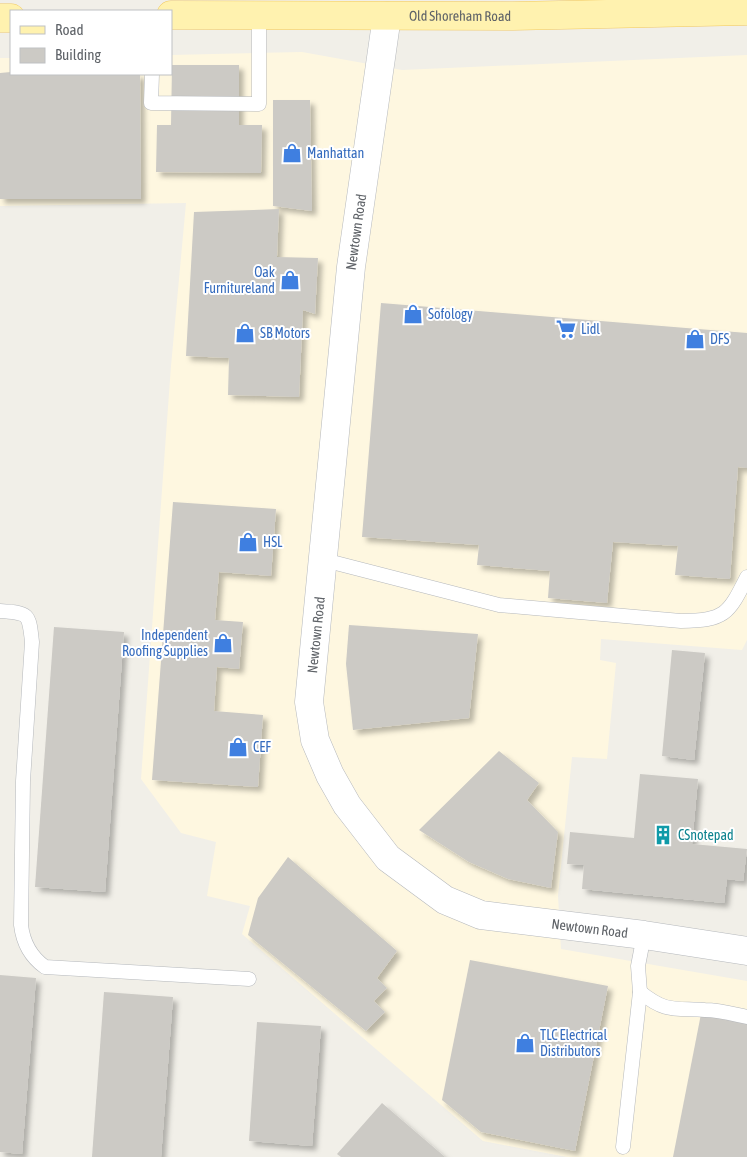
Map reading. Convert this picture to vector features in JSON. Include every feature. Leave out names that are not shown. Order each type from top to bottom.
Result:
[{"type":"main road","name":"Old Shoreham Road","points":[[172,15],[387,16],[515,8],[747,11]]},
{"type":"street","name":"Newtown Road","points":[[387,16],[351,267],[309,702],[315,740],[330,775],[347,805],[388,858],[445,900],[481,915],[747,950]]},
{"type":"lane","points":[[152,75],[151,103],[258,104],[259,14]]},
{"type":"lane","points":[[324,560],[499,605],[681,621],[710,620],[726,612],[747,577]]},
{"type":"lane","points":[[0,611],[23,613],[27,616],[32,642],[23,781],[21,925],[23,938],[35,960],[45,967],[249,979]]},
{"type":"lane","points":[[623,1147],[640,992],[638,966],[644,935]]},
{"type":"lane","points":[[640,992],[656,1005],[678,1010],[706,1010],[747,1017]]},
{"type":"shaded area","points":[[302,52],[402,70],[747,55],[747,640],[742,650],[601,639],[600,660],[616,663],[607,759],[572,757],[558,896],[561,949],[747,981],[747,1157],[567,1157],[483,1141],[242,934],[250,906],[207,896],[216,842],[181,833],[141,779],[171,366],[186,203],[0,206],[0,58],[10,58],[10,75],[172,75],[172,55]]},
{"type":"building","points":[[172,65],[239,65],[239,125],[262,125],[261,173],[156,172],[157,125],[171,125]]},
{"type":"building","points":[[10,72],[10,75],[140,75],[141,199],[0,199],[0,73]]},
{"type":"building","name":"Manhattan","points":[[273,100],[310,100],[312,211],[273,206]]},
{"type":"building","points":[[279,209],[277,257],[318,258],[315,314],[303,310],[299,397],[228,395],[229,358],[186,356],[194,212]]},
{"type":"building","points":[[381,303],[747,333],[747,468],[738,467],[730,579],[675,575],[678,546],[613,542],[607,603],[548,598],[550,571],[477,565],[479,545],[362,537]]},
{"type":"building","points":[[173,502],[276,509],[271,576],[219,572],[215,620],[243,622],[239,669],[217,667],[214,711],[263,715],[258,787],[152,780]]},
{"type":"building","points":[[349,625],[478,634],[469,718],[353,730],[346,664]]},
{"type":"building","points":[[54,627],[124,632],[105,892],[35,887]]},
{"type":"building","points":[[672,650],[705,653],[694,760],[662,756]]},
{"type":"building","points":[[499,751],[539,783],[527,800],[558,832],[551,888],[508,879],[469,862],[419,830]]},
{"type":"building","name":"CSnotepad","points":[[640,774],[698,779],[692,844],[747,849],[743,881],[727,879],[724,903],[582,889],[584,865],[567,864],[570,832],[634,838]]},
{"type":"building","points":[[288,857],[397,951],[377,978],[387,988],[374,1001],[385,1012],[366,1031],[248,935],[258,898]]},
{"type":"building","name":"TLC Electrical Distributors","points":[[470,960],[608,986],[575,1151],[481,1132],[442,1100]]},
{"type":"building","points":[[0,975],[36,978],[22,1154],[0,1152]]},
{"type":"building","points":[[104,992],[173,997],[161,1157],[92,1157]]},
{"type":"building","points":[[701,1014],[747,1023],[747,1157],[673,1157]]},
{"type":"building","points":[[257,1022],[321,1026],[312,1146],[249,1141]]},
{"type":"building","points":[[382,1103],[445,1157],[341,1157],[337,1154]]},
{"type":"place","name":"Manhattan","points":[[292,153]]},
{"type":"place","name":"Oak Furnitureland","points":[[290,280]]},
{"type":"place","name":"Sofology","points":[[413,314]]},
{"type":"place","name":"Lidl","points":[[566,329]]},
{"type":"place","name":"SB Motors","points":[[245,333]]},
{"type":"place","name":"DFS","points":[[695,339]]},
{"type":"place","name":"HSL","points":[[248,542]]},
{"type":"place","name":"Independent Roofing Supplies","points":[[223,643]]},
{"type":"place","name":"CEF","points":[[238,747]]},
{"type":"place","name":"CSnotepad","points":[[663,835]]},
{"type":"place","name":"TLC Electrical Distributors","points":[[525,1043]]}]
